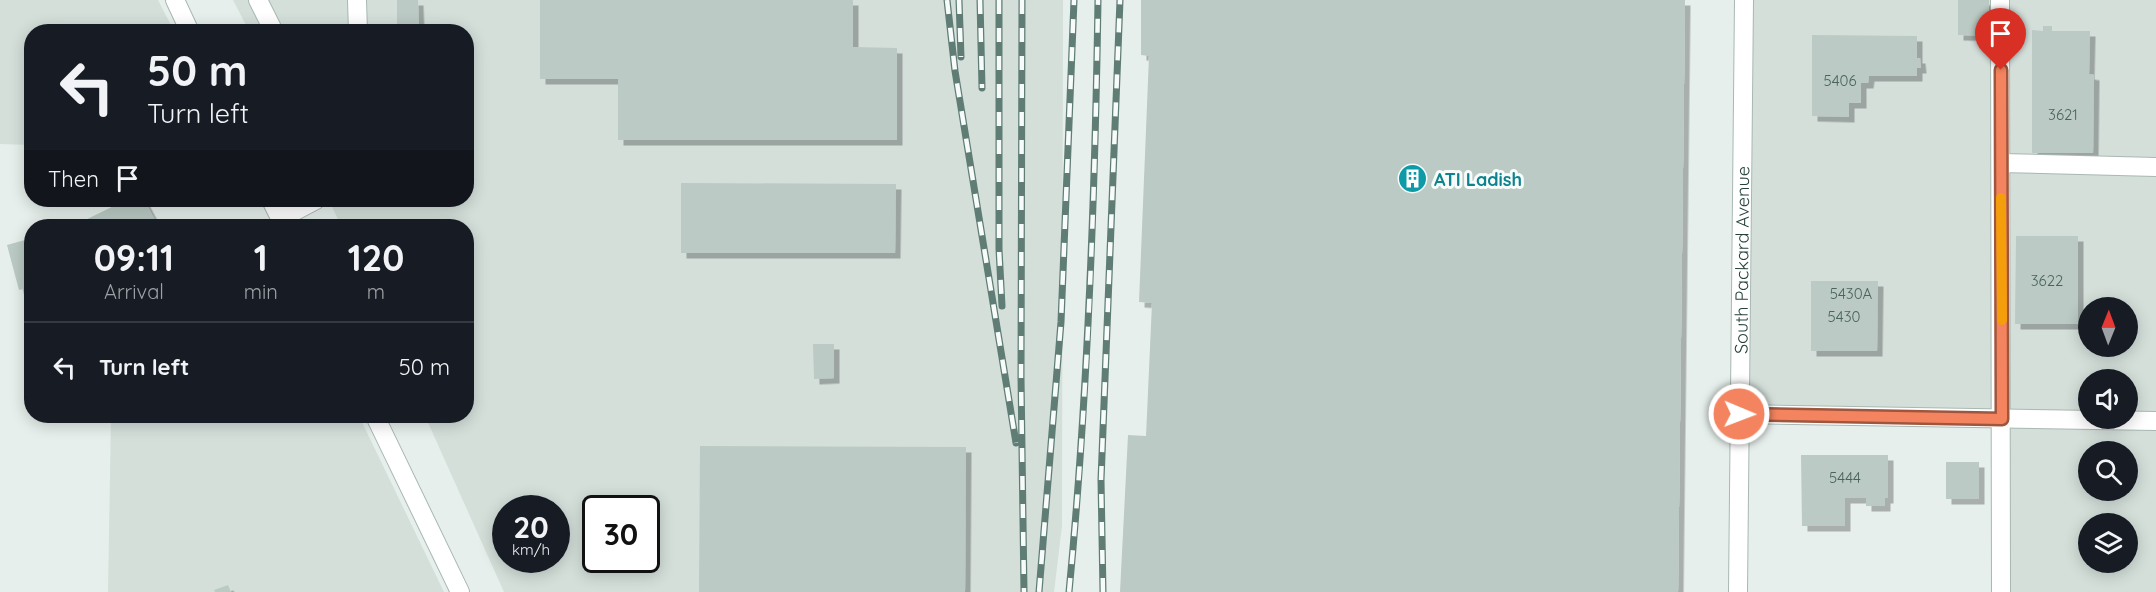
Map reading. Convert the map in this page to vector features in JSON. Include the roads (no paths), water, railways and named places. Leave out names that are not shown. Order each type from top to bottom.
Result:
[{"type":"street","points":[[175,0],[186,24]]},
{"type":"street","points":[[258,0],[270,24]]},
{"type":"street","points":[[357,0],[358,24]]},
{"type":"street","name":"South Packard Avenue","points":[[1738,592],[1744,0]]},
{"type":"street","points":[[2000,0],[2001,592]]},
{"type":"street","points":[[2001,164],[2156,167]]},
{"type":"street","points":[[288,219],[306,207]]},
{"type":"street","points":[[1739,414],[2156,420]]},
{"type":"street","points":[[378,423],[460,592]]},
{"type":"railway","points":[[947,0],[955,71],[1016,443]]},
{"type":"railway","points":[[959,0],[961,57]]},
{"type":"railway","points":[[980,0],[982,88]]},
{"type":"railway","points":[[999,0],[999,249],[1002,306]]},
{"type":"railway","points":[[1022,0],[1021,377],[1024,592]]},
{"type":"railway","points":[[1039,592],[1061,322],[1074,0]]},
{"type":"railway","points":[[1069,592],[1090,296],[1098,0]]},
{"type":"railway","points":[[1103,592],[1101,480],[1120,0]]},
{"type":"place","name":"ATI Ladish","points":[[1413,179]]}]
